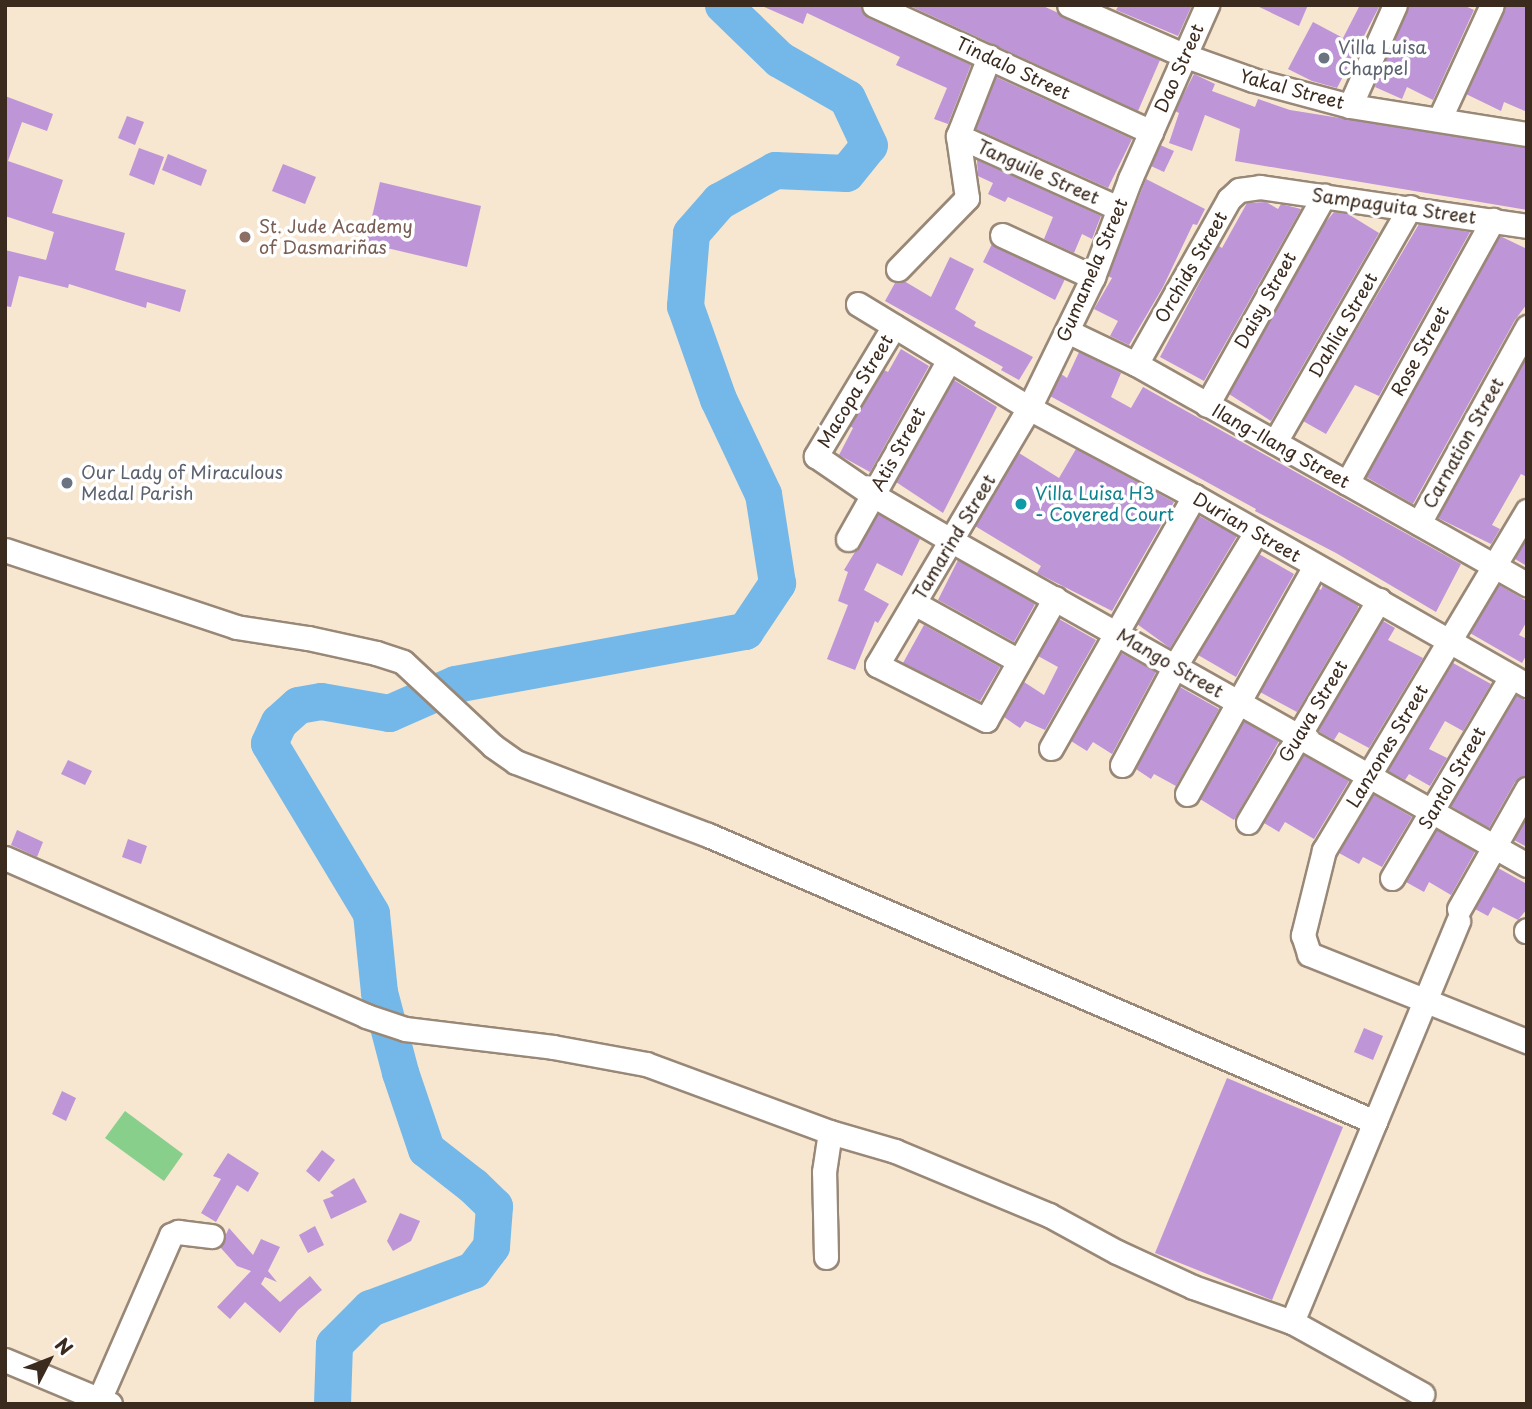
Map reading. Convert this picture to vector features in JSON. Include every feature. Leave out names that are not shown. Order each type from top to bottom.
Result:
[{"type":"street","name":"Tindalo Street","points":[[874,5],[1151,132]]},
{"type":"street","name":"Yakal Street","points":[[1069,5],[1103,12],[1185,56],[1253,80],[1350,106],[1440,118],[1527,134]]},
{"type":"street","name":"Dao Street","points":[[1151,132],[1207,5]]},
{"type":"street","points":[[1350,106],[1395,5]]},
{"type":"street","points":[[1440,118],[1492,5]]},
{"type":"street","points":[[898,270],[967,198],[958,136],[989,57]]},
{"type":"street","name":"Gumamela Street","points":[[1029,408],[1093,277],[1118,208],[1151,132]]},
{"type":"street","name":"Tanguile Street","points":[[958,136],[1118,208]]},
{"type":"street","name":"Sampaguita Street","points":[[1260,187],[1527,226]]},
{"type":"street","name":"Orchids Street","points":[[1136,364],[1229,200],[1239,190],[1260,187]]},
{"type":"street","name":"Daisy Street","points":[[1206,405],[1324,196]]},
{"type":"street","name":"Dahlia Street","points":[[1275,442],[1410,207]]},
{"type":"street","name":"Rose Street","points":[[1347,483],[1493,220]]},
{"type":"street","points":[[1002,235],[1093,277]]},
{"type":"street","name":"Durian Street","points":[[859,304],[1029,408],[1194,496],[1519,681]]},
{"type":"street","name":"Macopa Street","points":[[816,456],[894,326]]},
{"type":"street","name":"Carnation Street","points":[[1419,523],[1527,327]]},
{"type":"street","name":"Ilang-Ilang Street","points":[[1067,331],[1136,364],[1527,584]]},
{"type":"street","name":"Atis Street","points":[[848,539],[949,360]]},
{"type":"street","name":"Tamarind Street","points":[[1019,661],[986,720],[877,665],[1029,408]]},
{"type":"street","name":"Mango Street","points":[[816,456],[873,495],[952,541],[1527,866]]},
{"type":"street","points":[[1051,748],[1194,496]]},
{"type":"street","name":"Lanzones Street","points":[[1527,511],[1324,850],[1303,935],[1309,954],[1527,1041]]},
{"type":"street","points":[[1122,765],[1175,666],[1256,532]]},
{"type":"street","points":[[5,550],[236,627],[309,638],[403,662],[464,720],[509,757],[542,774],[708,835],[1375,1122]]},
{"type":"street","points":[[1187,794],[1315,566]]},
{"type":"street","points":[[914,603],[1019,661],[1055,598]]},
{"type":"street","name":"Guava Street","points":[[1248,822],[1379,600]]},
{"type":"street","name":"Santol Street","points":[[1392,878],[1432,812],[1519,681]]},
{"type":"street","points":[[1292,1322],[1459,915],[1527,789]]},
{"type":"street","points":[[5,858],[366,1016],[405,1029],[553,1047],[646,1064],[830,1132],[895,1151],[1049,1216],[1117,1252],[1193,1287],[1292,1322],[1422,1394]]},
{"type":"street","points":[[826,1257],[824,1172],[830,1132]]},
{"type":"street","points":[[5,1360],[105,1402],[171,1235],[178,1232],[212,1236]]},
{"type":"green space","points":[[125,1111],[183,1154],[164,1181],[105,1138]]},
{"type":"building","points":[[760,5],[860,5],[868,18],[971,65],[948,124],[934,119],[947,88],[896,65],[900,57],[807,13],[803,24]]},
{"type":"building","points":[[908,5],[1041,5],[1160,60],[1138,111]]},
{"type":"building","points":[[1119,5],[1192,5],[1178,36],[1116,10]]},
{"type":"building","points":[[1255,5],[1308,5],[1299,26]]},
{"type":"building","name":"Villa Luisa Chappel","points":[[1360,5],[1380,5],[1337,88],[1312,81],[1288,69],[1313,22],[1343,38]]},
{"type":"building","points":[[1409,5],[1463,5],[1474,10],[1433,100],[1407,87],[1402,99],[1375,87]]},
{"type":"building","points":[[1506,5],[1527,5],[1527,112],[1504,102],[1501,111],[1466,94]]},
{"type":"building","points":[[1194,74],[1215,84],[1212,91],[1255,107],[1258,99],[1290,110],[1527,148],[1527,210],[1235,161],[1240,129],[1205,115],[1192,151],[1169,143],[1179,113],[1175,111]]},
{"type":"building","points":[[996,77],[1132,139],[1108,188],[976,129]]},
{"type":"building","points":[[5,96],[53,114],[47,131],[22,122],[8,161],[63,180],[52,213],[125,233],[115,270],[186,290],[180,312],[147,302],[146,308],[69,284],[68,288],[19,276],[11,307],[5,306],[5,250],[46,260],[54,232],[5,216]]},
{"type":"building","points":[[127,116],[144,122],[135,145],[118,138]]},
{"type":"building","points":[[1160,145],[1174,151],[1164,172],[1151,166]]},
{"type":"building","points":[[139,148],[164,157],[154,185],[129,175]]},
{"type":"building","points":[[168,154],[207,170],[201,186],[162,170]]},
{"type":"building","points":[[977,160],[1101,216],[1092,239],[1082,234],[1074,253],[1044,239],[1053,217],[1008,197],[1005,202],[988,194],[993,183],[978,176]]},
{"type":"building","points":[[283,164],[316,177],[305,204],[272,191]]},
{"type":"building","points":[[1146,179],[1205,209],[1197,225],[1193,224],[1163,287],[1129,345],[1110,336],[1118,321],[1094,309],[1112,278],[1108,276]]},
{"type":"building","points":[[380,182],[481,206],[467,267],[366,243]]},
{"type":"building","points":[[1266,202],[1278,209],[1281,204],[1301,209],[1204,381],[1160,357],[1219,246],[1222,248],[1247,203]]},
{"type":"building","points":[[1334,212],[1348,214],[1379,233],[1271,421],[1229,394],[1325,223]]},
{"type":"building","points":[[1419,224],[1470,232],[1379,396],[1355,385],[1326,434],[1303,421]]},
{"type":"building","points":[[1500,236],[1527,249],[1527,304],[1515,320],[1413,504],[1366,477]]},
{"type":"building","points":[[992,244],[1065,279],[1055,300],[983,262]]},
{"type":"building","points":[[950,257],[974,269],[955,309],[976,322],[974,326],[1033,357],[1019,380],[1001,370],[1003,367],[885,301],[895,283],[904,281],[931,297]]},
{"type":"building","points":[[901,349],[929,366],[870,472],[839,455],[853,428],[850,426],[884,370],[888,372]]},
{"type":"building","points":[[1079,352],[1121,373],[1111,397],[1131,408],[1143,387],[1461,564],[1436,612],[1336,553],[1255,511],[1256,509],[1050,396],[1061,374],[1067,378]]},
{"type":"building","points":[[1526,357],[1527,477],[1521,474],[1492,525],[1500,529],[1491,544],[1438,518]]},
{"type":"building","points":[[954,380],[997,407],[943,513],[896,482]]},
{"type":"building","points":[[1076,449],[1174,502],[1112,611],[1037,573],[1041,566],[975,526],[1019,453],[1059,478]]},
{"type":"building","points":[[878,514],[920,539],[902,576],[877,563],[864,590],[889,604],[878,623],[875,621],[855,670],[827,659],[848,605],[838,601],[848,572],[844,570]]},
{"type":"building","points":[[1199,516],[1237,536],[1170,648],[1137,624]]},
{"type":"building","points":[[1524,543],[1527,544],[1527,566],[1515,559]]},
{"type":"building","points":[[1259,554],[1294,574],[1236,677],[1198,655]]},
{"type":"building","points":[[958,560],[1035,604],[1014,642],[938,600]]},
{"type":"building","points":[[1323,585],[1358,605],[1358,608],[1297,712],[1260,692],[1318,588],[1321,590]]},
{"type":"building","points":[[1499,585],[1527,601],[1527,621],[1519,635],[1527,639],[1527,654],[1522,663],[1470,633]]},
{"type":"building","points":[[1059,619],[1096,640],[1045,730],[1025,721],[1020,728],[1004,717],[1024,682],[1044,695],[1058,667],[1038,656]]},
{"type":"building","points":[[1383,621],[1395,628],[1388,640],[1423,658],[1369,748],[1339,732],[1334,740],[1318,731]]},
{"type":"building","points":[[924,625],[1000,667],[980,701],[903,663]]},
{"type":"building","points":[[1121,653],[1156,672],[1112,754],[1093,742],[1087,751],[1071,741]]},
{"type":"building","points":[[1453,663],[1491,684],[1463,731],[1445,721],[1429,749],[1447,758],[1430,786],[1409,774],[1405,780],[1388,771]]},
{"type":"building","points":[[1180,687],[1219,709],[1176,786],[1154,774],[1151,779],[1136,769]]},
{"type":"building","points":[[1517,695],[1527,701],[1527,775],[1515,782],[1489,828],[1451,806]]},
{"type":"building","points":[[1244,721],[1279,741],[1234,820],[1200,799]]},
{"type":"building","points":[[1304,755],[1349,781],[1314,839],[1285,822],[1279,832],[1264,823]]},
{"type":"building","points":[[68,760],[92,771],[85,785],[61,774]]},
{"type":"building","points":[[1374,795],[1412,817],[1382,867],[1363,857],[1359,864],[1339,853]]},
{"type":"building","points":[[1527,818],[1527,847],[1514,840]]},
{"type":"building","points":[[17,830],[43,842],[37,857],[11,845]]},
{"type":"building","points":[[1437,830],[1475,852],[1451,895],[1429,882],[1424,892],[1406,882]]},
{"type":"building","points":[[128,839],[147,846],[141,864],[122,857]]},
{"type":"building","points":[[1498,868],[1527,884],[1527,909],[1518,920],[1493,907],[1488,916],[1475,909]]},
{"type":"building","points":[[1364,1028],[1383,1036],[1373,1060],[1354,1052]]},
{"type":"building","points":[[1227,1078],[1343,1127],[1272,1300],[1155,1253]]},
{"type":"building","points":[[62,1091],[76,1098],[66,1121],[52,1114]]},
{"type":"building","points":[[322,1150],[335,1160],[319,1182],[306,1171]]},
{"type":"building","points":[[228,1153],[259,1173],[248,1192],[237,1185],[216,1222],[201,1213],[221,1179],[213,1176]]},
{"type":"building","points":[[354,1178],[367,1202],[331,1219],[323,1200],[334,1196],[330,1192]]},
{"type":"building","points":[[400,1213],[420,1221],[411,1241],[393,1251],[387,1241]]},
{"type":"building","points":[[315,1226],[324,1245],[308,1253],[299,1235]]},
{"type":"building","points":[[229,1228],[253,1255],[261,1239],[280,1247],[268,1271],[277,1282],[265,1277],[261,1284],[280,1302],[310,1276],[322,1290],[298,1310],[280,1333],[245,1302],[230,1319],[217,1307],[251,1271],[237,1266],[220,1247]]},
{"type":"waterway","points":[[332,1404],[334,1344],[370,1308],[473,1270],[491,1246],[494,1206],[426,1149],[400,1072],[379,992],[371,913],[269,743],[279,722],[298,705],[321,701],[389,713],[455,684],[745,631],[777,583],[763,494],[718,399],[685,306],[691,233],[719,201],[775,170],[846,173],[869,145],[847,98],[779,59],[723,5]]},
{"type":"place","name":"Villa Luisa Chappel","points":[[1324,58]]},
{"type":"place","name":"St. Jude Academy of Dasmariñas","points":[[245,237]]},
{"type":"place","name":"Our Lady of Miraculous Medal Parish","points":[[67,483]]},
{"type":"place","name":"Villa Luisa H3 - Covered Court","points":[[1021,504]]}]
